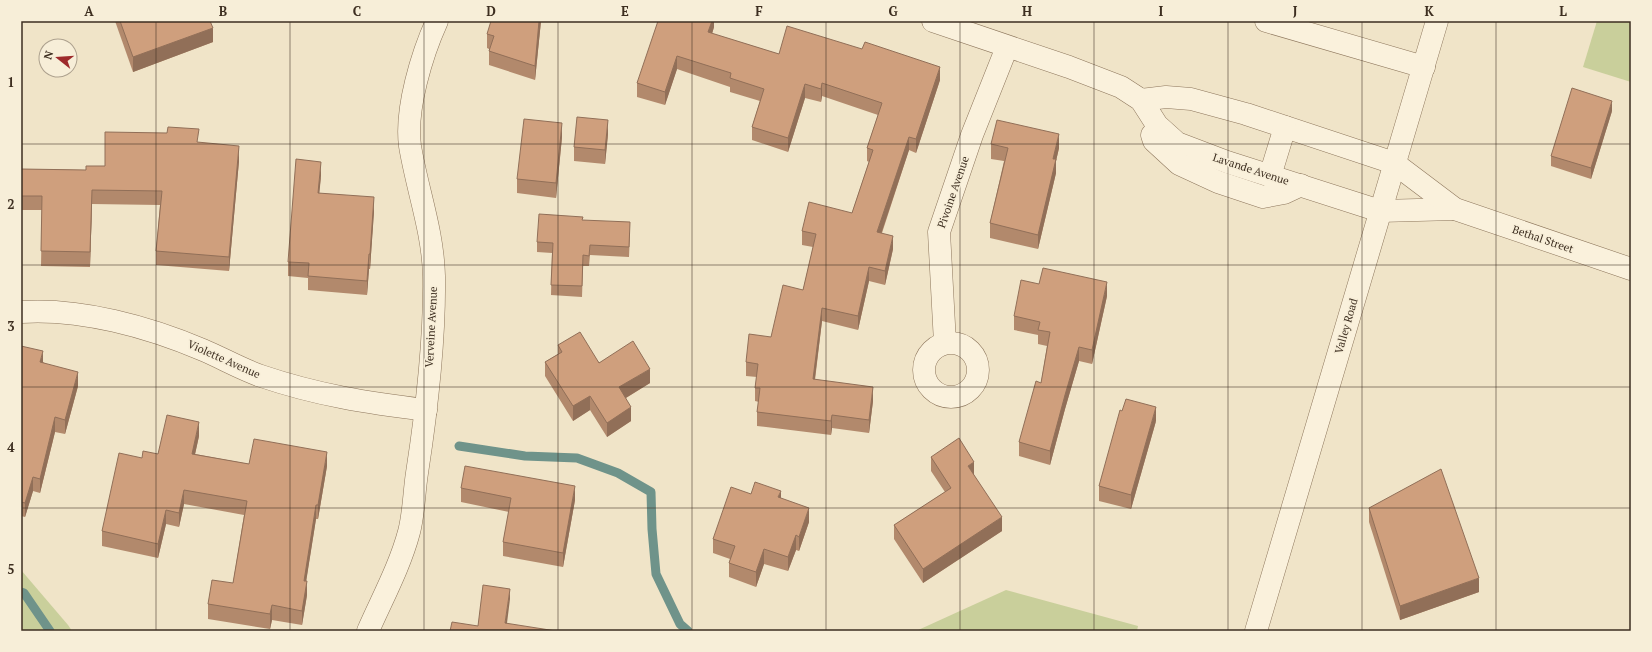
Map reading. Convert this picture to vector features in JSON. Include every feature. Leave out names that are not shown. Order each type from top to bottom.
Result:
[{"type":"street","name":"Verveine Avenue","points":[[368,631],[398,562],[409,531],[426,410],[434,275],[431,242],[410,144],[410,125],[411,112],[421,62],[429,38],[437,21]]},
{"type":"street","name":"Lavande Avenue","points":[[932,21],[1103,79],[1121,87],[1141,100],[1157,125],[1177,143],[1270,176],[1380,211]]},
{"type":"street","points":[[1266,21],[1424,67]]},
{"type":"street","name":"Valley Road","points":[[1256,631],[1437,21]]},
{"type":"street","name":"Pivoine Avenue","points":[[945,343],[939,232],[972,135],[1007,47]]},
{"type":"street","points":[[1301,185],[1284,193],[1263,197],[1218,182],[1179,164],[1154,140],[1141,100],[1166,97],[1191,99],[1246,114],[1394,163]]},
{"type":"street","points":[[1270,176],[1286,127]]},
{"type":"street","name":"Bethal Street","points":[[1394,163],[1455,209],[1631,269]]},
{"type":"street","name":"Bethal Street","points":[[1380,211],[1455,209]]},
{"type":"street","name":"Violette Avenue","points":[[21,312],[57,312],[111,320],[141,327],[180,340],[259,376],[326,395],[363,402],[426,410]]},
{"type":"green space","points":[[1597,21],[1631,21],[1631,82],[1583,67]]},
{"type":"green space","points":[[21,570],[68,625],[72,631],[21,631]]},
{"type":"green space","points":[[1006,590],[1138,626],[1137,631],[916,631]]},
{"type":"building","points":[[120,21],[210,21],[213,28],[133,57]]},
{"type":"building","points":[[491,21],[539,21],[535,66],[489,51],[494,36],[487,34]]},
{"type":"building","points":[[658,21],[712,21],[708,32],[779,54],[787,26],[862,49],[865,42],[940,67],[916,139],[909,137],[877,232],[893,236],[885,271],[869,267],[858,316],[822,308],[813,379],[873,387],[869,420],[832,415],[831,421],[757,412],[760,388],[755,388],[758,364],[746,362],[749,334],[771,337],[783,285],[803,290],[816,234],[802,231],[809,202],[852,213],[873,150],[867,148],[882,103],[822,83],[821,89],[805,84],[788,138],[752,127],[764,89],[730,78],[731,73],[677,56],[665,92],[637,83]]},
{"type":"building","points":[[1572,88],[1612,101],[1591,168],[1551,156]]},
{"type":"building","points":[[577,117],[608,120],[605,150],[574,147]]},
{"type":"building","points":[[524,119],[562,123],[556,183],[517,179]]},
{"type":"building","points":[[997,120],[1059,134],[1053,159],[1056,159],[1038,235],[990,223],[1008,148],[991,144]]},
{"type":"building","points":[[168,127],[199,129],[197,142],[239,146],[229,257],[156,251],[162,191],[92,190],[90,252],[41,251],[42,196],[21,196],[21,169],[86,170],[86,166],[105,166],[105,132],[167,133]]},
{"type":"building","points":[[296,159],[321,162],[318,193],[374,197],[367,281],[308,276],[309,263],[288,262]]},
{"type":"building","points":[[539,214],[583,217],[582,220],[630,222],[629,247],[590,245],[589,256],[583,255],[582,286],[551,285],[553,243],[537,242]]},
{"type":"building","points":[[1043,268],[1107,282],[1092,350],[1079,347],[1050,451],[1019,442],[1036,381],[1041,383],[1050,332],[1038,330],[1040,322],[1014,316],[1021,280],[1039,284]]},
{"type":"building","points":[[580,332],[599,363],[633,341],[650,369],[619,387],[631,407],[607,423],[590,396],[573,406],[545,362],[562,352],[558,345]]},
{"type":"building","points":[[21,346],[43,351],[40,362],[78,372],[65,420],[55,417],[40,479],[33,477],[25,503],[21,502]]},
{"type":"building","points":[[1126,399],[1156,407],[1131,495],[1099,486],[1120,410],[1122,411]]},
{"type":"building","points":[[167,415],[199,422],[192,454],[249,464],[254,439],[327,452],[318,505],[316,505],[304,581],[307,581],[302,611],[272,605],[270,614],[208,604],[212,580],[233,583],[247,501],[184,490],[179,513],[166,510],[158,544],[102,531],[119,453],[142,458],[143,451],[158,454]]},
{"type":"building","points":[[959,438],[974,462],[968,466],[1002,517],[923,569],[894,525],[951,488],[931,457]]},
{"type":"building","points":[[465,466],[575,486],[563,553],[503,542],[511,498],[461,488]]},
{"type":"building","points":[[1441,469],[1479,578],[1400,606],[1369,508]]},
{"type":"building","points":[[755,482],[781,491],[778,497],[809,508],[799,537],[796,535],[788,557],[764,549],[756,572],[729,563],[735,546],[713,539],[731,487],[751,494]]},
{"type":"building","points":[[483,585],[510,589],[505,623],[556,631],[450,631],[452,622],[478,626]]},
{"type":"waterway","points":[[459,446],[525,456],[577,458],[618,473],[651,492],[652,529],[656,574],[680,624],[688,631]]},
{"type":"waterway","points":[[21,592],[24,593],[50,631]]}]
